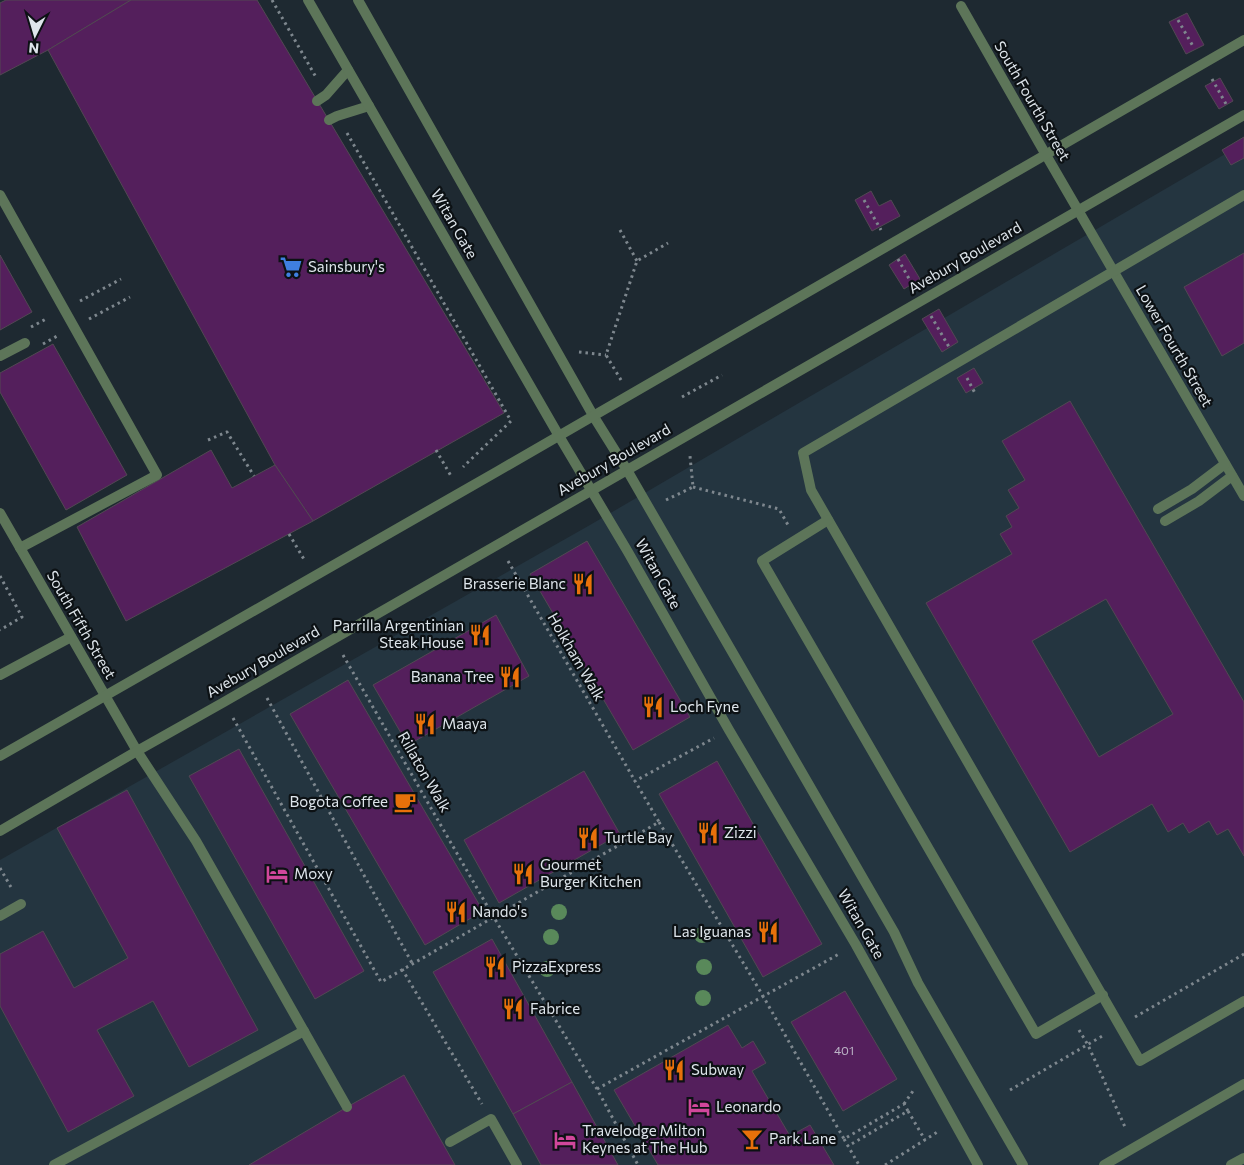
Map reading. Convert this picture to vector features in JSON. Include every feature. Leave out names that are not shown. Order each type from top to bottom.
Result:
[{"type":"street","name":"Witan Gate","points":[[308,0],[729,730],[856,945],[978,1165]]},
{"type":"street","name":"Witan Gate","points":[[358,0],[594,416],[894,932],[918,983],[1023,1165]]},
{"type":"street","name":"South Fourth Street","points":[[961,6],[1078,211]]},
{"type":"street","points":[[0,756],[594,416],[1244,40]]},
{"type":"street","points":[[317,101],[326,95],[348,70]]},
{"type":"street","points":[[333,118],[369,106]]},
{"type":"street","name":"Avebury Boulevard","points":[[0,831],[137,750],[334,639],[1244,115]]},
{"type":"street","points":[[0,194],[157,475],[20,548]]},
{"type":"street","points":[[1244,195],[803,453],[811,490],[1140,1061],[1244,1001]]},
{"type":"street","name":"Lower Fourth Street","points":[[1078,211],[1244,496]]},
{"type":"street","points":[[0,356],[25,343]]},
{"type":"street","points":[[1158,509],[1192,489],[1225,464]]},
{"type":"street","points":[[1164,521],[1199,501],[1232,476]]},
{"type":"street","name":"South Fifth Street","points":[[0,513],[137,750],[196,841],[347,1108]]},
{"type":"street","points":[[828,520],[762,561],[1036,1034],[1102,995]]},
{"type":"street","points":[[0,675],[71,637]]},
{"type":"street","points":[[0,916],[21,904]]},
{"type":"street","points":[[54,1165],[303,1030]]},
{"type":"street","points":[[1104,1165],[1244,1084]]},
{"type":"street","points":[[450,1142],[491,1119],[517,1165]]},
{"type":"street","points":[[1231,1165],[1244,1158]]},
{"type":"path","points":[[272,0],[326,95]]},
{"type":"path","points":[[333,118],[511,420],[452,478],[436,450]]},
{"type":"path","points":[[620,230],[637,261]]},
{"type":"path","points":[[630,394],[606,355],[637,261],[668,243]]},
{"type":"path","points":[[682,397],[722,375]]},
{"type":"path","points":[[208,440],[226,432],[254,476]]},
{"type":"path","points":[[688,435],[693,487]]},
{"type":"path","points":[[649,508],[693,487],[779,509]]},
{"type":"path","points":[[289,534],[306,562],[297,567]]},
{"type":"path","name":"Holkham Walk","points":[[498,544],[634,781],[763,996],[858,1165]]},
{"type":"path","points":[[0,576],[22,618],[0,630]]},
{"type":"path","name":"Rillaton Walk","points":[[334,639],[494,916],[597,1089],[638,1165]]},
{"type":"path","points":[[258,682],[412,963]]},
{"type":"path","points":[[224,702],[380,982],[659,822]]},
{"type":"path","points":[[634,781],[729,730]]},
{"type":"path","points":[[597,1089],[856,945]]},
{"type":"path","points":[[1010,1090],[1244,954]]},
{"type":"path","points":[[402,969],[491,1119]]},
{"type":"path","points":[[1070,1014],[1088,1045],[1125,1126]]},
{"type":"path","points":[[844,1139],[904,1104],[924,1140]]},
{"type":"path","points":[[848,1146],[908,1111]]},
{"type":"path","points":[[885,1165],[942,1130]]},
{"type":"shaded area","points":[[1244,143],[1244,1165],[0,1165],[0,860],[590,525]]},
{"type":"building","points":[[6,0],[131,0],[48,50],[0,75],[0,3]]},
{"type":"building","name":"Sainsbury's","points":[[131,0],[257,0],[504,413],[313,521],[275,465],[48,50]]},
{"type":"building","points":[[1187,13],[1204,45],[1186,54],[1169,22]]},
{"type":"building","points":[[1220,78],[1233,101],[1219,109],[1205,86]]},
{"type":"building","points":[[1244,137],[1244,158],[1231,165],[1222,150]]},
{"type":"building","points":[[871,191],[879,206],[891,200],[900,216],[872,231],[855,200]]},
{"type":"building","points":[[1244,253],[1244,343],[1222,356],[1184,287]]},
{"type":"building","points":[[905,254],[920,279],[904,289],[889,265]]},
{"type":"building","points":[[0,255],[32,312],[0,330]]},
{"type":"building","points":[[939,309],[958,342],[942,352],[922,319]]},
{"type":"building","points":[[53,344],[127,475],[66,510],[0,392],[0,373]]},
{"type":"building","points":[[974,368],[983,383],[966,393],[957,378]]},
{"type":"building","points":[[1070,401],[1244,702],[1244,856],[1228,829],[1217,835],[1209,821],[1189,833],[1183,823],[1168,832],[1152,804],[1070,852],[926,603],[1012,554],[1000,534],[1012,527],[1006,516],[1019,508],[1008,490],[1025,480],[1002,441]],"holes":[[[1106,599],[1173,714],[1099,757],[1032,641]]]},
{"type":"building","points":[[211,450],[232,488],[275,465],[313,521],[126,621],[77,527]]},
{"type":"building","points":[[587,541],[690,717],[633,750],[530,574]]},
{"type":"building","points":[[496,615],[529,676],[408,745],[373,685]]},
{"type":"building","points":[[348,680],[483,911],[425,945],[290,714]]},
{"type":"building","name":"Moxy","points":[[239,749],[364,971],[315,999],[189,776]]},
{"type":"building","points":[[717,761],[822,944],[763,977],[659,794]]},
{"type":"building","points":[[584,771],[620,834],[499,903],[464,840]]},
{"type":"building","points":[[127,790],[258,1030],[189,1067],[153,1001],[97,1030],[134,1096],[68,1132],[0,1006],[0,954],[43,931],[74,988],[128,958],[57,828]]},
{"type":"building","points":[[492,939],[572,1082],[513,1114],[433,972]]},
{"type":"building","points":[[845,991],[897,1079],[843,1111],[791,1022]]},
{"type":"building","name":"Leonardo","points":[[728,1025],[742,1048],[753,1041],[766,1063],[752,1071],[790,1136],[810,1125],[834,1165],[658,1165],[614,1090]]},
{"type":"building","points":[[404,1075],[455,1165],[249,1165],[347,1107]]},
{"type":"building","name":"Travelodge Milton Keynes at The Hub","points":[[572,1082],[618,1165],[541,1165],[513,1114]]},
{"type":"place","name":"Sainsbury's","points":[[291,267]]},
{"type":"place","name":"Brasserie Blanc","points":[[583,584]]},
{"type":"place","name":"Parrilla Argentinian Steak House","points":[[480,635]]},
{"type":"place","name":"Banana Tree","points":[[510,677]]},
{"type":"place","name":"Loch Fyne","points":[[653,707]]},
{"type":"place","name":"Maaya","points":[[425,724]]},
{"type":"place","name":"Bogota Coffee","points":[[405,802]]},
{"type":"place","name":"Zizzi","points":[[708,833]]},
{"type":"place","name":"Turtle Bay","points":[[588,838]]},
{"type":"place","name":"Moxy","points":[[277,874]]},
{"type":"place","name":"Gourmet Burger Kitchen","points":[[523,874]]},
{"type":"place","name":"Nando's","points":[[456,912]]},
{"type":"place","name":"Las Iguanas","points":[[768,932]]},
{"type":"place","name":"PizzaExpress","points":[[495,967]]},
{"type":"place","name":"Fabrice","points":[[513,1009]]},
{"type":"place","name":"Subway","points":[[674,1070]]},
{"type":"place","name":"Leonardo","points":[[699,1107]]},
{"type":"place","name":"Park Lane","points":[[752,1139]]},
{"type":"place","name":"Travelodge Milton Keynes at The Hub","points":[[565,1140]]}]
